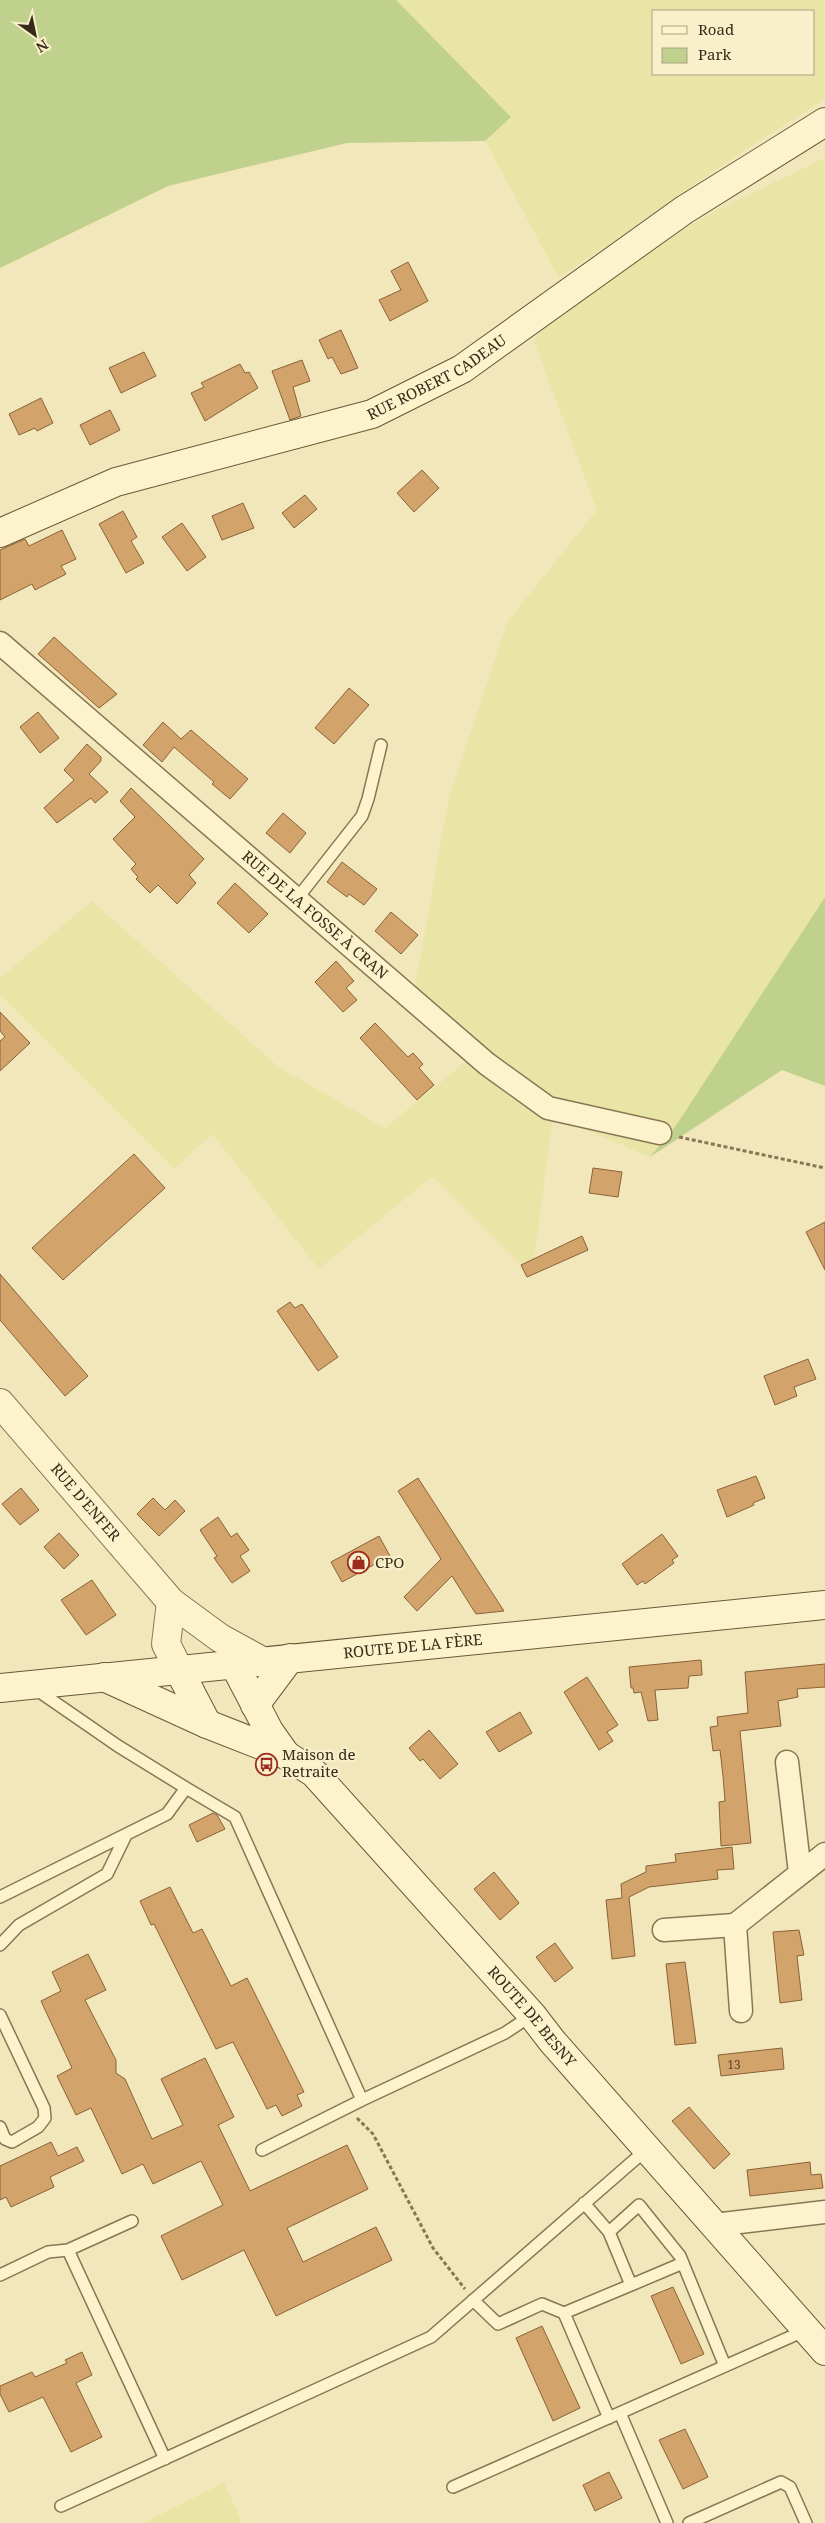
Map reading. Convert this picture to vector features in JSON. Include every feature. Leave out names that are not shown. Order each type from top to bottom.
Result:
[{"type":"main road","name":"RUE ROBERT CADEAU","points":[[0,533],[116,482],[372,414],[462,369],[684,210],[825,122]]},
{"type":"main road","name":"RUE D'ENFER","points":[[0,1403],[171,1602],[220,1638],[262,1661]]},
{"type":"main road","points":[[171,1602],[166,1644],[207,1724]]},
{"type":"main road","name":"ROUTE DE LA FÈRE","points":[[0,1688],[825,1605]]},
{"type":"main road","points":[[220,1638],[269,1731],[286,1755]]},
{"type":"main road","points":[[140,1674],[166,1644]]},
{"type":"main road","points":[[255,1705],[290,1658]]},
{"type":"main road","name":"ROUTE DE BESNY","points":[[104,1677],[207,1724],[286,1755],[314,1773],[532,2015],[825,2351]]},
{"type":"street","name":"RUE DE LA FOSSE À CRAN","points":[[0,643],[487,1064],[548,1108],[660,1133]]},
{"type":"street","points":[[787,1762],[800,1873]]},
{"type":"street","points":[[664,1930],[735,1925],[825,1854]]},
{"type":"street","points":[[735,1925],[741,2011]]},
{"type":"street","points":[[714,2225],[825,2212]]},
{"type":"lane","points":[[296,900],[362,816],[381,745]]},
{"type":"lane","points":[[30,1685],[118,1746],[235,1817],[362,2100]]},
{"type":"lane","points":[[0,1897],[125,1837],[167,1814],[186,1788]]},
{"type":"lane","points":[[0,1945],[19,1925],[107,1874],[125,1837]]},
{"type":"lane","points":[[262,2150],[362,2100],[505,2034],[532,2015]]},
{"type":"lane","points":[[0,2016],[44,2108],[45,2118],[38,2128],[12,2142],[6,2139],[0,2128]]},
{"type":"lane","points":[[61,2506],[431,2337],[647,2149]]},
{"type":"lane","points":[[584,2203],[609,2232],[631,2285]]},
{"type":"lane","points":[[609,2232],[639,2206],[680,2256],[725,2366]]},
{"type":"lane","points":[[0,2275],[48,2252],[68,2250],[132,2221]]},
{"type":"lane","points":[[68,2250],[165,2459]]},
{"type":"lane","points":[[564,2313],[683,2263]]},
{"type":"lane","points":[[474,2300],[498,2324],[542,2304],[564,2313],[667,2523]]},
{"type":"lane","points":[[453,2487],[806,2330]]},
{"type":"lane","points":[[689,2523],[781,2482],[790,2488],[806,2523]]},
{"type":"path","points":[[660,1133],[825,1168]]},
{"type":"path","points":[[346,2108],[373,2134],[433,2248],[474,2300]]},
{"type":"shaded area","points":[[396,0],[825,0],[825,99],[730,160],[559,278],[485,141],[511,117]]},
{"type":"shaded area","points":[[825,158],[825,897],[677,1124],[650,1157],[553,1116],[532,1275],[433,1176],[319,1269],[212,1134],[174,1169],[0,995],[0,978],[92,901],[280,1068],[385,1128],[478,1052],[415,989],[448,802],[508,621],[597,510],[534,341],[567,296],[719,209]]},
{"type":"shaded area","points":[[224,2483],[242,2523],[143,2523]]},
{"type":"green space","points":[[0,0],[396,0],[511,117],[485,141],[347,143],[168,186],[0,268]]},
{"type":"green space","points":[[825,897],[825,1086],[782,1070],[650,1157],[677,1124]]},
{"type":"building","points":[[408,262],[428,301],[390,321],[379,300],[401,290],[391,271]]},
{"type":"building","points":[[341,330],[358,368],[341,374],[332,357],[328,359],[319,340]]},
{"type":"building","points":[[144,352],[156,376],[121,393],[109,368]]},
{"type":"building","points":[[302,360],[310,381],[293,387],[301,416],[290,420],[272,371]]},
{"type":"building","points":[[240,364],[245,373],[249,372],[258,388],[205,421],[191,393],[204,387],[201,383]]},
{"type":"building","points":[[41,398],[53,423],[37,431],[35,428],[19,435],[9,414]]},
{"type":"building","points":[[110,410],[120,430],[90,445],[80,425]]},
{"type":"building","points":[[422,470],[439,488],[414,512],[397,493]]},
{"type":"building","points":[[305,495],[317,509],[294,528],[282,513]]},
{"type":"building","points":[[243,503],[254,528],[222,540],[212,516]]},
{"type":"building","points":[[123,511],[137,537],[131,541],[144,563],[126,573],[99,524]]},
{"type":"building","points":[[182,523],[206,557],[187,571],[162,537]]},
{"type":"building","points":[[62,530],[76,559],[61,566],[66,574],[35,590],[32,584],[0,600],[0,550],[25,539],[29,546]]},
{"type":"building","points":[[54,637],[117,694],[99,708],[38,654]]},
{"type":"building","points":[[349,688],[369,705],[334,744],[315,728]]},
{"type":"building","points":[[38,712],[59,738],[40,753],[20,727]]},
{"type":"building","points":[[163,722],[181,739],[191,730],[248,779],[230,799],[212,784],[214,782],[174,747],[162,762],[143,745]]},
{"type":"building","points":[[87,744],[101,757],[101,761],[89,774],[108,792],[95,803],[91,798],[57,823],[44,808],[74,780],[64,770]]},
{"type":"building","points":[[131,788],[204,859],[189,875],[196,883],[177,904],[158,885],[150,893],[136,879],[138,877],[131,869],[136,864],[113,839],[135,817],[120,801]]},
{"type":"building","points":[[283,813],[306,833],[290,853],[266,833]]},
{"type":"building","points":[[342,862],[377,889],[364,905],[349,894],[347,897],[327,882]]},
{"type":"building","points":[[235,883],[268,914],[249,933],[217,903]]},
{"type":"building","points":[[391,912],[418,935],[401,954],[375,931]]},
{"type":"building","points":[[336,961],[354,981],[346,988],[357,1000],[343,1012],[315,982]]},
{"type":"building","points":[[0,1012],[30,1043],[0,1071],[0,1041],[5,1037],[0,1031]]},
{"type":"building","points":[[375,1023],[408,1057],[413,1053],[423,1064],[419,1068],[434,1085],[417,1100],[360,1038]]},
{"type":"building","points":[[134,1154],[165,1188],[63,1280],[32,1248]]},
{"type":"building","points":[[593,1168],[622,1172],[618,1197],[589,1193]]},
{"type":"building","points":[[825,1222],[825,1270],[806,1232]]},
{"type":"building","points":[[582,1236],[588,1250],[527,1277],[521,1265]]},
{"type":"building","points":[[0,1274],[88,1376],[65,1396],[0,1320]]},
{"type":"building","points":[[290,1302],[295,1308],[302,1304],[338,1357],[318,1371],[277,1311]]},
{"type":"building","points":[[808,1359],[816,1379],[794,1387],[797,1396],[775,1405],[764,1376]]},
{"type":"building","points":[[756,1476],[765,1498],[727,1517],[717,1490]]},
{"type":"building","points":[[418,1478],[504,1611],[476,1614],[452,1576],[417,1611],[404,1597],[441,1559],[398,1491]]},
{"type":"building","points":[[21,1488],[39,1510],[20,1525],[2,1504]]},
{"type":"building","points":[[153,1498],[165,1510],[175,1500],[185,1511],[159,1536],[137,1514]]},
{"type":"building","points":[[218,1517],[231,1537],[237,1533],[249,1550],[240,1556],[250,1571],[232,1583],[214,1558],[217,1556],[200,1530]]},
{"type":"building","points":[[59,1533],[79,1555],[64,1569],[44,1547]]},
{"type":"building","points":[[662,1534],[678,1556],[672,1560],[674,1563],[645,1584],[643,1581],[637,1585],[622,1564]]},
{"type":"building","points":[[379,1536],[390,1556],[342,1582],[331,1562]]},
{"type":"building","points":[[92,1580],[116,1615],[86,1635],[61,1600]]},
{"type":"building","points":[[701,1660],[702,1675],[689,1676],[688,1688],[655,1690],[658,1720],[648,1721],[641,1692],[634,1693],[633,1688],[631,1688],[629,1667]]},
{"type":"building","points":[[825,1664],[825,1687],[797,1689],[798,1697],[778,1701],[781,1726],[740,1731],[751,1843],[721,1846],[719,1802],[725,1801],[723,1776],[720,1750],[713,1751],[710,1727],[718,1726],[717,1717],[748,1713],[745,1672]]},
{"type":"building","points":[[587,1677],[618,1725],[607,1732],[613,1741],[599,1750],[564,1692]]},
{"type":"building","points":[[520,1712],[532,1733],[499,1752],[486,1732]]},
{"type":"building","points":[[429,1730],[458,1764],[440,1779],[423,1759],[420,1761],[409,1748]]},
{"type":"building","points":[[213,1813],[217,1815],[225,1829],[197,1842],[189,1825]]},
{"type":"building","points":[[732,1847],[734,1869],[717,1870],[718,1879],[649,1887],[629,1897],[635,1956],[612,1959],[606,1900],[622,1898],[621,1884],[646,1872],[646,1866],[676,1862],[675,1854]]},
{"type":"building","points":[[494,1872],[519,1903],[500,1920],[474,1889]]},
{"type":"building","points":[[170,1887],[193,1933],[202,1929],[231,1986],[247,1978],[304,2092],[297,2095],[302,2106],[282,2116],[276,2105],[267,2109],[233,2042],[216,2049],[154,1924],[151,1925],[140,1901]]},
{"type":"building","points":[[799,1930],[804,1955],[797,1956],[802,2000],[780,2003],[773,1932]]},
{"type":"building","points":[[555,1943],[573,1968],[555,1982],[536,1957]]},
{"type":"building","points":[[88,1954],[106,1990],[85,2000],[116,2060],[116,2073],[125,2079],[152,2139],[183,2125],[161,2079],[205,2058],[234,2117],[218,2125],[250,2191],[347,2145],[368,2189],[287,2228],[303,2262],[376,2227],[392,2260],[276,2316],[244,2250],[182,2280],[161,2236],[223,2205],[201,2161],[153,2184],[143,2164],[122,2174],[91,2108],[76,2115],[57,2076],[72,2068],[41,2001],[61,1991],[52,1972]]},
{"type":"building","points":[[685,1962],[696,2043],[675,2045],[666,1964]]},
{"type":"building","points":[[782,2048],[784,2069],[721,2076],[718,2055]]},
{"type":"building","points":[[689,2107],[730,2154],[714,2169],[672,2121]]},
{"type":"building","points":[[51,2142],[58,2156],[77,2147],[84,2161],[50,2177],[54,2187],[11,2207],[6,2197],[0,2200],[0,2166]]},
{"type":"building","points":[[810,2162],[811,2175],[821,2174],[823,2188],[750,2196],[747,2170]]},
{"type":"building","points":[[673,2287],[704,2354],[681,2364],[651,2296]]},
{"type":"building","points":[[542,2326],[580,2408],[553,2421],[516,2338]]},
{"type":"building","points":[[82,2352],[92,2375],[76,2383],[102,2437],[71,2452],[43,2397],[9,2412],[0,2394],[0,2386],[32,2372],[35,2377],[67,2363],[65,2360]]},
{"type":"building","points":[[685,2429],[708,2477],[683,2489],[659,2440]]},
{"type":"building","points":[[609,2472],[622,2498],[595,2511],[583,2485]]},
{"type":"place","name":"CPO","points":[[359,1563]]},
{"type":"place","name":"Maison de Retraite","points":[[266,1764]]}]
